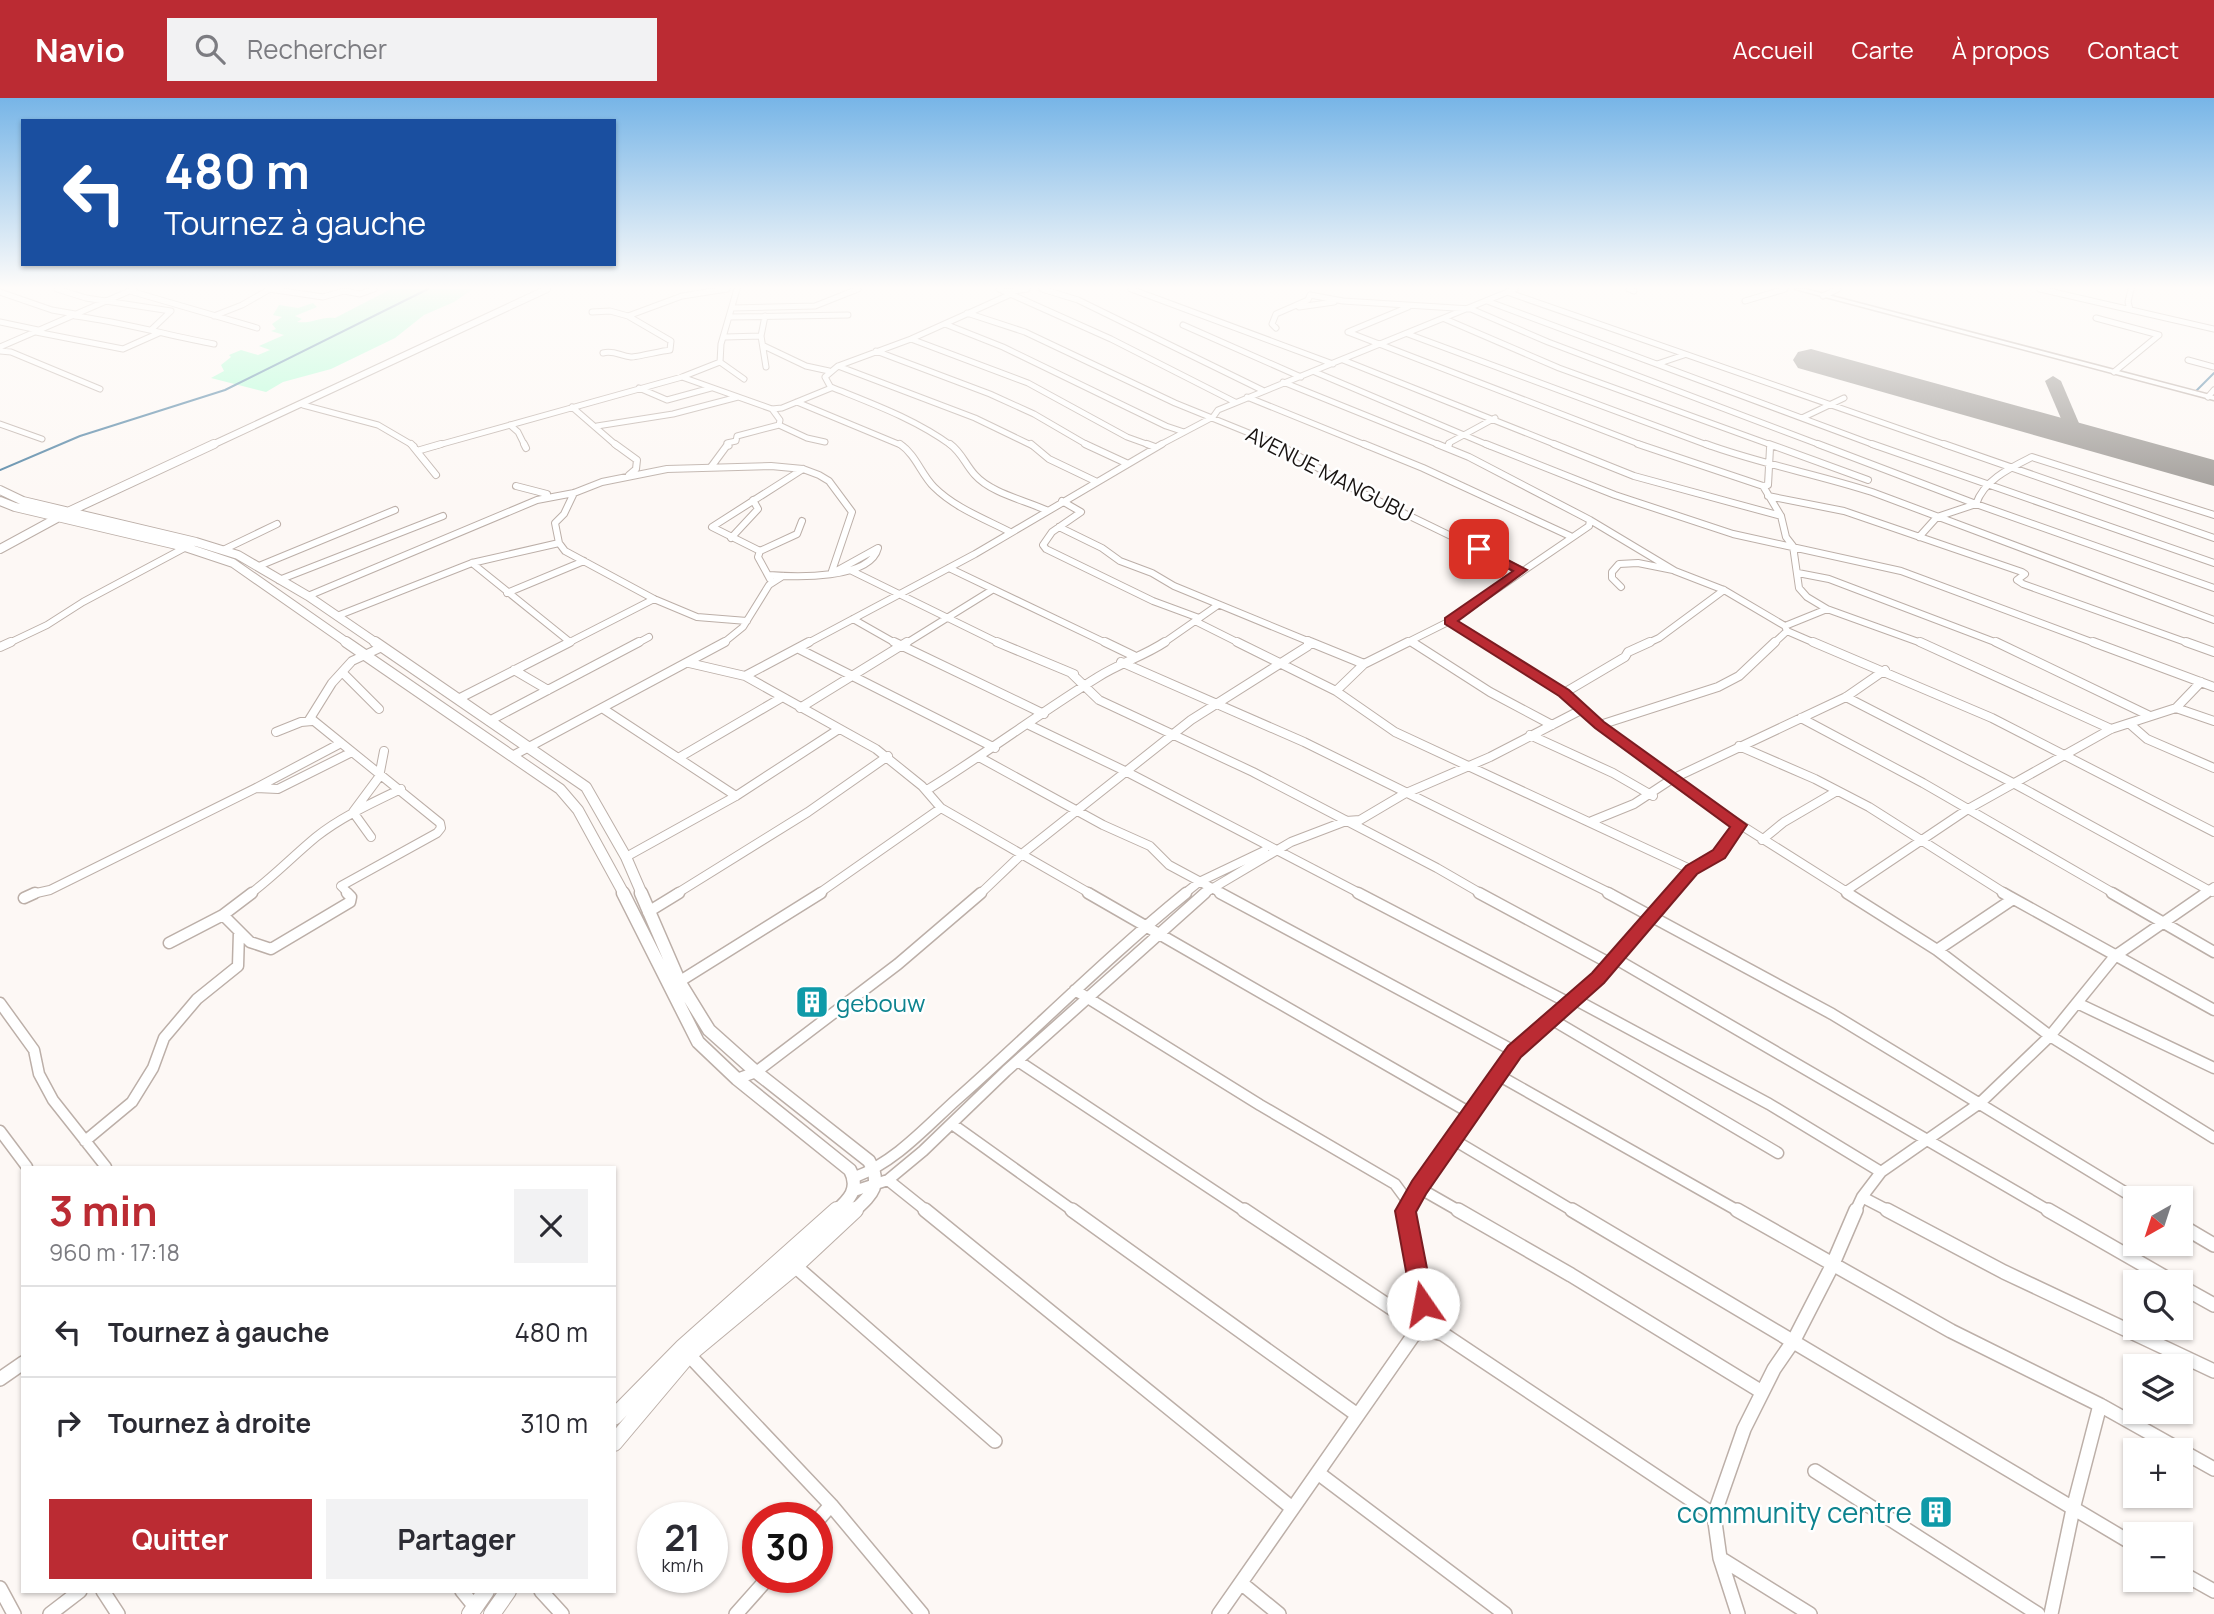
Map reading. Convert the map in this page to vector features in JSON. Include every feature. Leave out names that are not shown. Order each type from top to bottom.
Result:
[{"type":"main road","points":[[2066,360],[2211,398]]},
{"type":"street","points":[[30,360],[100,389]]},
{"type":"street","points":[[0,549],[70,511],[398,360]]},
{"type":"street","points":[[765,360],[766,367]]},
{"type":"street","points":[[798,360],[803,366],[830,371]]},
{"type":"street","points":[[854,360],[830,371],[825,377],[831,387],[890,410],[932,431],[962,453],[969,467],[988,485],[1046,510]]},
{"type":"street","points":[[899,360],[1001,399],[1034,414],[1080,442],[1126,463]]},
{"type":"street","points":[[966,360],[1028,383],[1127,437],[1156,447]]},
{"type":"street","points":[[1029,360],[1166,426],[1184,432]]},
{"type":"street","name":"AVENUE MANGUBU","points":[[1084,360],[1175,403],[1273,442],[1358,491],[1521,570]]},
{"type":"street","points":[[1152,360],[1235,402]]},
{"type":"street","points":[[1200,360],[1262,390]]},
{"type":"street","points":[[1262,360],[1301,377]]},
{"type":"street","points":[[1322,360],[1333,364]]},
{"type":"street","points":[[745,676],[949,568],[1126,463],[1213,416],[1218,410],[1262,390],[1343,360],[1495,418],[1634,476],[1781,516]]},
{"type":"street","points":[[1416,360],[1602,432],[1763,486],[1768,485],[1767,463],[1770,448],[1773,446]]},
{"type":"street","points":[[1478,360],[1732,454],[1819,475],[2214,620]]},
{"type":"street","points":[[1540,360],[1868,480]]},
{"type":"street","points":[[1595,360],[1976,504],[2214,588]]},
{"type":"street","points":[[1646,360],[1988,485],[2214,563]]},
{"type":"street","points":[[1657,364],[1670,360]]},
{"type":"street","points":[[1698,360],[2214,538]]},
{"type":"street","points":[[2113,372],[2129,360]]},
{"type":"street","points":[[2188,360],[2214,367]]},
{"type":"street","points":[[417,451],[682,377],[720,362],[744,379]]},
{"type":"street","points":[[838,366],[975,418],[1031,444],[1049,459],[1096,481]]},
{"type":"street","points":[[1315,372],[1516,457],[1636,502],[1733,534],[1901,570],[2214,687]]},
{"type":"street","points":[[682,377],[772,409],[780,420],[779,425]]},
{"type":"street","points":[[1283,382],[1448,448],[1590,520],[1675,570],[1724,590],[1786,628],[1885,670],[2066,754],[2214,832]]},
{"type":"street","points":[[772,409],[797,402],[831,387]]},
{"type":"street","points":[[639,388],[667,400],[711,388]]},
{"type":"street","points":[[2211,398],[2214,390]]},
{"type":"street","points":[[597,426],[673,414],[738,397]]},
{"type":"street","points":[[1247,397],[1423,468],[1570,536]]},
{"type":"street","points":[[1802,418],[1844,398]]},
{"type":"street","points":[[797,402],[902,445],[909,450],[915,463],[936,489],[1010,532]]},
{"type":"street","points":[[303,405],[340,413],[400,437],[417,451],[436,475]]},
{"type":"street","points":[[572,407],[597,426],[603,436],[637,460],[636,469],[624,477]]},
{"type":"street","points":[[1448,448],[1449,443],[1464,433],[1495,418]]},
{"type":"street","points":[[0,424],[42,439]]},
{"type":"street","points":[[510,425],[526,448]]},
{"type":"street","points":[[711,467],[729,446],[727,443],[736,441],[737,436],[779,425],[807,438],[825,442]]},
{"type":"street","points":[[1976,504],[1977,495],[1988,485],[2030,457],[2037,457],[2214,515]]},
{"type":"street","points":[[308,596],[537,500],[574,494],[624,477],[667,469],[771,466],[803,470],[829,481],[852,513],[831,574],[878,548],[873,558],[831,576],[770,578]]},
{"type":"street","points":[[760,551],[712,527],[803,470]]},
{"type":"street","points":[[516,486],[552,497]]},
{"type":"street","points":[[1763,486],[1781,516],[1786,537],[1793,547],[1801,592],[1827,608],[1895,632],[2079,717],[2111,729]]},
{"type":"street","points":[[0,490],[23,501],[225,549],[308,596],[586,788],[626,857],[648,912],[667,947],[674,984],[709,1030],[756,1072],[869,1161],[882,1182],[1292,1508]]},
{"type":"street","points":[[574,494],[564,514],[555,523],[559,543],[565,551],[654,600],[701,618],[747,621]]},
{"type":"street","points":[[1768,496],[1844,510],[2022,572],[2025,575],[2017,580],[2023,584],[2214,652]]},
{"type":"street","points":[[731,538],[758,509],[753,500]]},
{"type":"street","points":[[0,501],[15,507],[185,547],[215,556],[245,570],[558,787],[578,810],[674,984],[698,1042],[737,1079],[850,1170],[855,1177],[854,1191],[848,1201],[616,1415]]},
{"type":"street","points":[[1062,501],[1081,513],[1059,527],[1043,545],[1046,549],[1153,601],[1197,619],[1336,691],[1395,732],[1592,821],[1692,870]]},
{"type":"street","points":[[1919,537],[1937,517],[1976,504]]},
{"type":"street","points":[[258,566],[395,510]]},
{"type":"street","points":[[279,580],[443,516]]},
{"type":"street","points":[[1336,691],[1364,664],[1450,621],[1570,536],[1589,526],[1590,520]]},
{"type":"street","points":[[770,578],[758,557],[760,551],[797,534],[802,521]]},
{"type":"street","points":[[225,549],[277,524]]},
{"type":"street","points":[[1059,527],[1102,548],[1120,561],[1152,573],[1174,586],[1364,664]]},
{"type":"street","points":[[0,647],[47,625],[83,602],[196,541]]},
{"type":"street","points":[[337,616],[472,563],[559,543]]},
{"type":"street","points":[[507,593],[584,561]]},
{"type":"street","points":[[472,563],[570,642]]},
{"type":"street","points":[[1621,587],[1612,578],[1612,572],[1619,564],[1638,563],[1675,570]]},
{"type":"street","points":[[949,568],[1134,656]]},
{"type":"street","points":[[850,570],[947,618],[1071,673],[1098,677]]},
{"type":"street","points":[[1798,573],[1848,586],[1996,642],[2150,716]]},
{"type":"street","points":[[514,755],[672,668],[690,663],[741,629],[770,578]]},
{"type":"street","points":[[800,708],[992,590]]},
{"type":"street","points":[[1564,693],[1625,657],[1628,652],[1659,638],[1724,590]]},
{"type":"street","points":[[458,699],[654,600]]},
{"type":"street","points":[[927,790],[995,748],[1083,685],[1121,662],[1153,650],[1218,605]]},
{"type":"street","points":[[1600,725],[1718,687],[1739,676],[1786,628],[1827,608]]},
{"type":"street","points":[[853,620],[903,647],[1044,714]]},
{"type":"street","points":[[1450,621],[1564,693],[1600,725],[1739,825],[1937,950],[2050,1036],[2214,1138]]},
{"type":"street","points":[[489,721],[649,637]]},
{"type":"street","points":[[737,1079],[756,1072],[958,915],[1022,854],[1173,734],[1216,703],[1308,646],[1308,640]]},
{"type":"street","points":[[1410,641],[1490,692],[1552,725]]},
{"type":"street","points":[[223,915],[239,932],[265,950],[276,947],[351,902],[351,898],[341,886],[437,833],[440,824],[401,789],[309,720],[319,701],[352,661],[382,647]]},
{"type":"street","points":[[799,649],[995,748]]},
{"type":"street","points":[[1121,662],[1304,742],[1404,794],[1653,915],[1832,1014],[2123,1191]]},
{"type":"street","points":[[690,663],[745,676],[888,756],[927,790],[941,808],[1472,1114]]},
{"type":"street","points":[[514,670],[548,690]]},
{"type":"street","points":[[1592,821],[1623,808],[1633,807],[1653,796],[1672,779],[1846,697],[1885,670]]},
{"type":"street","points":[[342,672],[380,709]]},
{"type":"street","points":[[1071,673],[1098,700],[1173,734],[1343,819],[1614,962],[2152,1270]]},
{"type":"street","points":[[1846,891],[1968,809],[2111,729],[2131,725],[2176,708],[2201,682]]},
{"type":"street","points":[[1738,1614],[1720,1558],[1714,1515],[1744,1429],[1832,1266],[1862,1197],[1881,1172],[1980,1103],[2050,1036],[2115,956],[2212,890],[1846,697]]},
{"type":"street","points":[[680,757],[781,698]]},
{"type":"street","points":[[602,708],[736,796]]},
{"type":"street","points":[[2176,708],[2214,721]]},
{"type":"street","points":[[616,1440],[685,1351],[795,1266],[882,1182],[952,1124],[1001,1067],[1075,990],[1145,926],[1199,882],[1343,819],[1360,820],[1404,794],[1581,710]]},
{"type":"street","points":[[1801,718],[1968,809],[2214,952]]},
{"type":"street","points":[[276,732],[301,722],[312,721]]},
{"type":"street","points":[[1029,725],[1127,772],[1743,1087],[1881,1172]]},
{"type":"street","points":[[2131,725],[2147,739],[2214,768]]},
{"type":"street","points":[[626,857],[736,796],[839,729]]},
{"type":"street","points":[[1530,735],[1613,773],[1653,796]]},
{"type":"street","points":[[24,898],[39,891],[50,890],[341,743]]},
{"type":"street","points":[[1739,746],[1837,791],[1922,839],[2013,899],[2214,1010]]},
{"type":"street","points":[[353,812],[380,774],[384,751]]},
{"type":"street","points":[[256,788],[278,789],[352,752]]},
{"type":"street","points":[[648,912],[808,812],[888,756]]},
{"type":"street","points":[[979,757],[1150,846],[1169,866],[1514,1051]]},
{"type":"street","points":[[169,943],[223,915],[282,870],[316,837],[353,812],[401,789]]},
{"type":"street","points":[[1762,839],[1784,822],[1837,791]]},
{"type":"street","points":[[674,984],[822,892],[941,808]]},
{"type":"street","points":[[353,812],[371,837]]},
{"type":"street","points":[[1423,1329],[1423,1304],[1405,1211],[1409,1203],[1514,1051],[1573,1002],[1614,962],[1692,870],[1719,854],[1739,825]]},
{"type":"street","points":[[855,1177],[874,1170],[1001,1067],[1018,1061],[1210,888],[1274,849]]},
{"type":"street","points":[[1937,950],[2013,899]]},
{"type":"street","points":[[85,1141],[132,1102],[153,1069],[164,1038],[197,999],[238,965],[239,932]]},
{"type":"street","points":[[1075,990],[1272,1112],[1395,1184],[1409,1203]]},
{"type":"street","points":[[0,1003],[34,1050],[39,1074],[53,1100],[105,1166]]},
{"type":"street","points":[[2077,1003],[2214,1068]]},
{"type":"street","points":[[1551,1019],[1778,1153]]},
{"type":"street","points":[[1018,1061],[1423,1329],[1443,1334],[1714,1515]]},
{"type":"street","points":[[1498,1075],[1660,1165],[1832,1266],[1951,1331],[2100,1405],[2214,1469]]},
{"type":"street","points":[[952,1124],[1356,1414]]},
{"type":"street","points":[[0,1131],[26,1166]]},
{"type":"street","points":[[1454,1140],[2123,1538]]},
{"type":"street","points":[[854,1191],[882,1182]]},
{"type":"street","points":[[1419,1188],[1571,1275],[1762,1392]]},
{"type":"street","points":[[1862,1197],[2004,1272],[2214,1371]]},
{"type":"street","points":[[2193,1233],[2214,1245]]},
{"type":"street","points":[[795,1266],[995,1441]]},
{"type":"street","points":[[2193,1293],[2214,1304]]},
{"type":"street","points":[[1219,1614],[1356,1414],[1413,1336],[1423,1329]]},
{"type":"street","points":[[685,1351],[828,1502]]},
{"type":"street","points":[[0,1379],[21,1364]]},
{"type":"street","points":[[2051,1614],[2073,1509],[2100,1405]]},
{"type":"street","points":[[1815,1471],[2038,1614]]},
{"type":"street","points":[[1318,1473],[1505,1614]]},
{"type":"street","points":[[833,1507],[922,1614]]},
{"type":"street","points":[[1720,1558],[1810,1614]]},
{"type":"street","points":[[2193,1579],[2214,1591]]},
{"type":"street","points":[[1241,1583],[1279,1614]]},
{"type":"street","points":[[0,1588],[14,1614]]},
{"type":"street","points":[[50,1614],[77,1593]]},
{"type":"street","points":[[104,1593],[118,1614]]},
{"type":"street","points":[[463,1593],[472,1611],[485,1593]]},
{"type":"street","points":[[492,1614],[507,1593]]},
{"type":"street","points":[[543,1593],[562,1614]]},
{"type":"street","points":[[736,1614],[755,1593]]},
{"type":"green space","points":[[228,360],[350,360],[331,369],[283,382],[266,392],[211,378],[224,371],[221,365]]},
{"type":"waterway","points":[[0,470],[80,436],[225,390],[286,360]]},
{"type":"waterway","points":[[2195,392],[2214,373]]},
{"type":"taxiway","points":[[2053,381],[2076,435]]},
{"type":"runway","points":[[1811,360],[2214,473]]},
{"type":"place","name":"gebouw","points":[[812,1002]]},
{"type":"place","name":"community centre","points":[[1936,1512]]},
{"type":"route","points":[[1423,1304],[1405,1211],[1419,1188],[1514,1051],[1569,1003],[1576,1000],[1598,978],[1692,870],[1719,854],[1739,825],[1600,725],[1564,693],[1496,647],[1450,621],[1521,570],[1479,549]]}]
